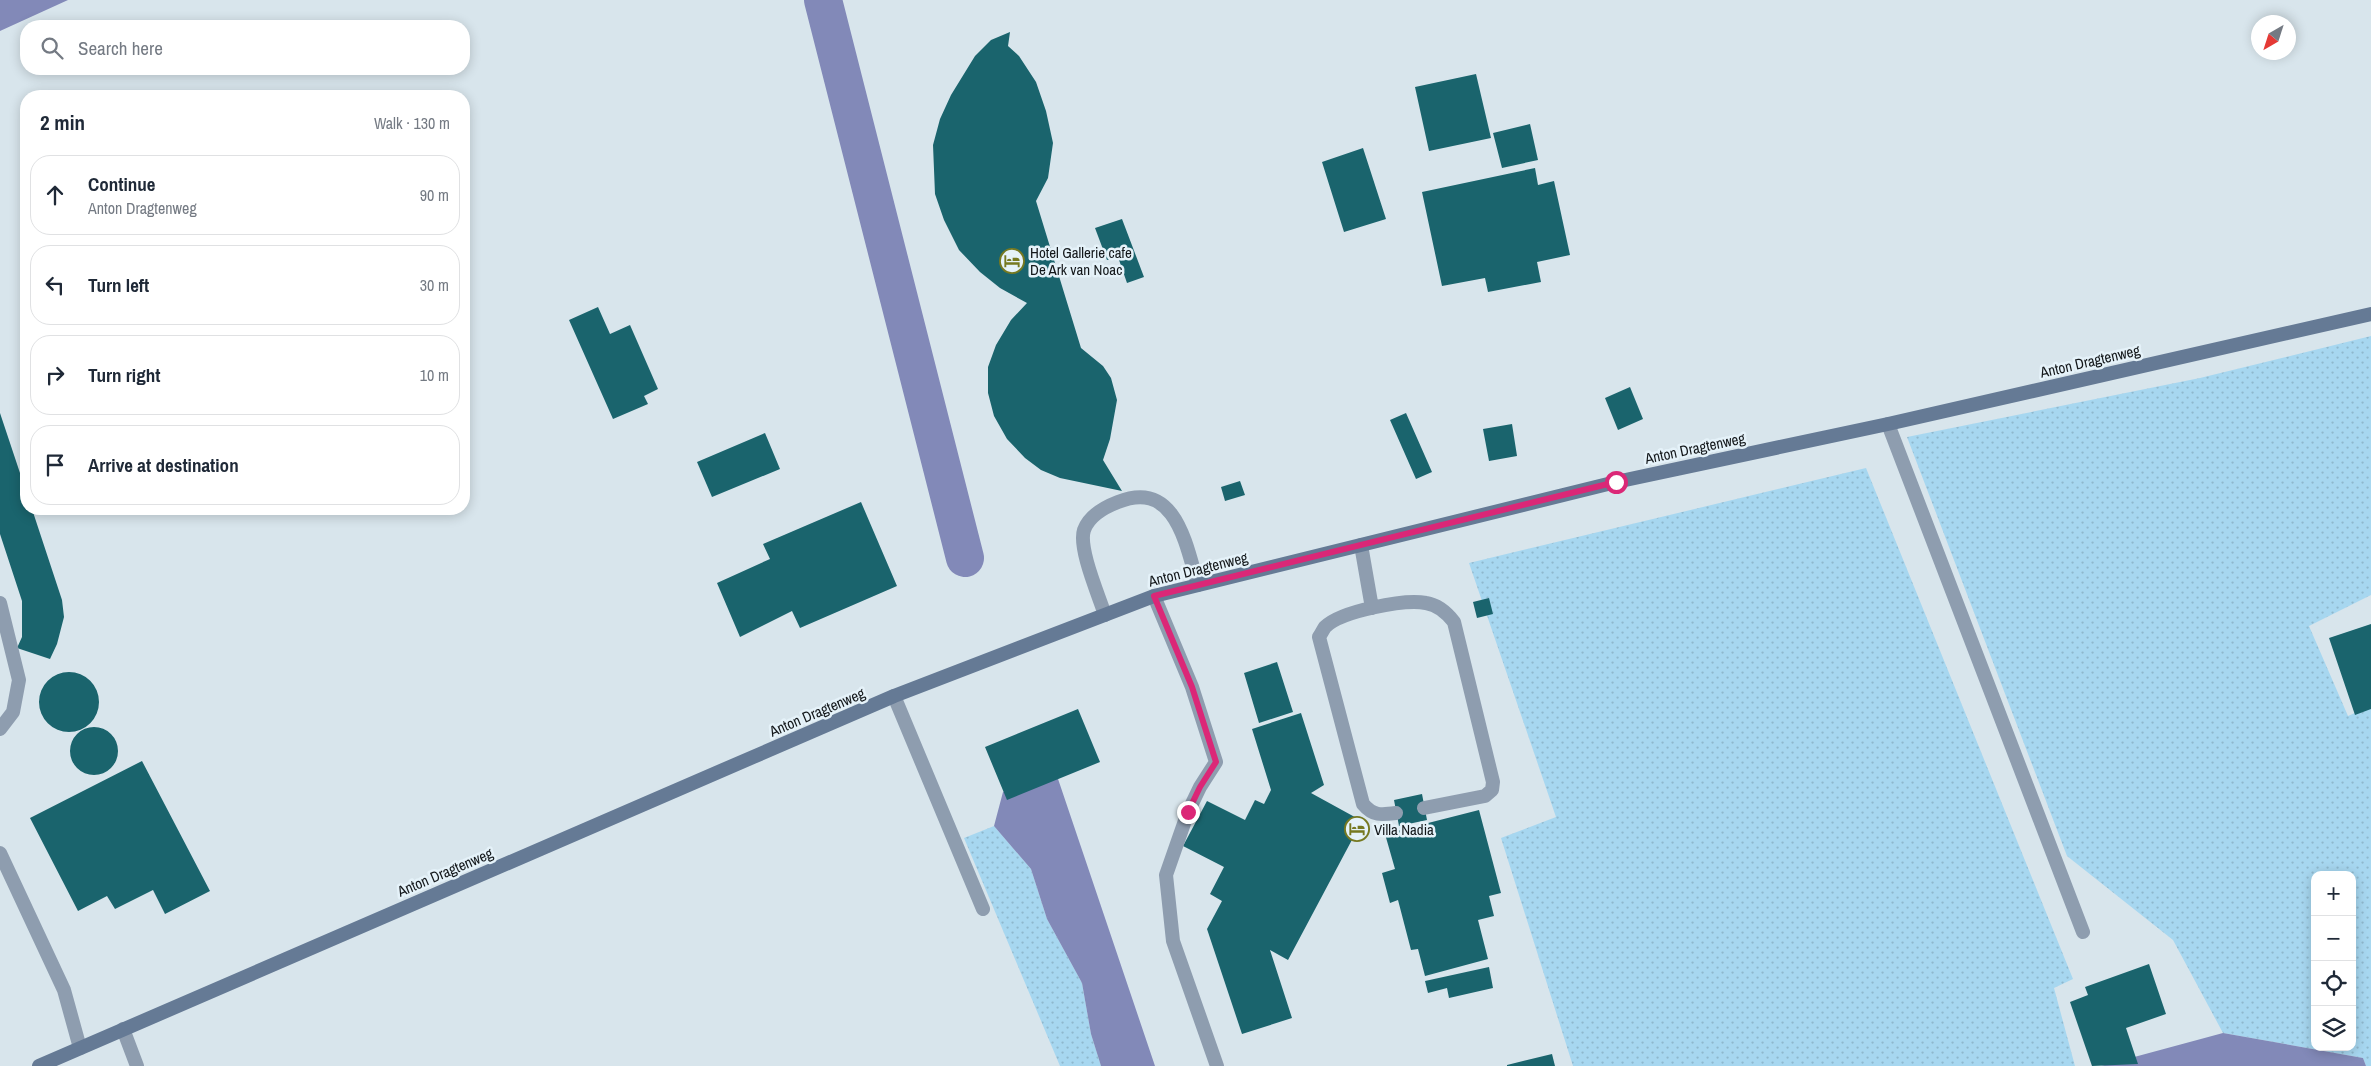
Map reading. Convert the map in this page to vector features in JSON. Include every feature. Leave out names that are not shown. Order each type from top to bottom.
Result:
[{"type":"main road","name":"Anton Dragtenweg","points":[[40,1066],[123,1028],[894,696],[1154,596],[1616,482],[1888,424],[2371,314]]},
{"type":"street","points":[[1888,424],[2083,932]]},
{"type":"street","points":[[1106,615],[1084,548],[1084,531],[1092,518],[1108,506],[1128,498],[1142,496],[1156,500],[1168,507],[1184,538],[1198,585]]},
{"type":"street","points":[[1361,545],[1372,608]]},
{"type":"street","points":[[1154,596],[1192,687],[1216,762],[1200,787],[1188,812],[1166,875],[1174,941],[1217,1066]]},
{"type":"street","points":[[0,602],[19,680],[13,712],[0,729]]},
{"type":"street","points":[[1396,813],[1379,815],[1370,812],[1363,804],[1319,637],[1325,627],[1335,621],[1372,608],[1394,603],[1427,603],[1443,609],[1454,622],[1493,782],[1492,790],[1485,796],[1424,808]]},
{"type":"street","points":[[894,696],[983,909]]},
{"type":"street","points":[[0,853],[64,990],[80,1048]]},
{"type":"street","points":[[123,1028],[137,1066]]},
{"type":"shaded area","points":[[0,0],[68,0],[24,20],[20,20],[20,22],[0,31]]},
{"type":"shaded area","points":[[2371,336],[2371,595],[2309,626],[2348,716],[2371,706],[2371,1066],[2366,1066],[2363,1058],[2324,1051],[2356,1051],[2356,871],[2311,871],[2311,1049],[2223,1033],[2173,940],[2067,856],[1907,437],[2200,378]]},
{"type":"shaded area","points":[[1866,468],[2073,979],[2054,988],[2075,1066],[1573,1066],[1501,838],[1556,817],[1469,563]]},
{"type":"shaded area","points":[[1055,770],[1155,1066],[1101,1066],[1091,1034],[1082,983],[1047,919],[1031,869],[994,826],[1003,792]]},
{"type":"shaded area","points":[[994,826],[1031,869],[1047,919],[1082,983],[1091,1034],[1101,1066],[1060,1066],[964,838]]},
{"type":"shaded area","points":[[2223,1033],[2311,1049],[2311,1051],[2324,1051],[2363,1058],[2366,1066],[2101,1066]]},
{"type":"building","name":"Hotel Gallerie cafe De Ark van Noac","points":[[1010,32],[1008,46],[1019,56],[1036,82],[1046,111],[1053,143],[1048,178],[1036,201],[1081,348],[1103,366],[1111,378],[1117,400],[1110,439],[1103,460],[1122,491],[1060,478],[1041,470],[1025,458],[1007,439],[994,416],[988,393],[988,367],[996,345],[1011,320],[1027,303],[1000,288],[980,272],[959,250],[944,220],[935,194],[933,145],[940,119],[951,95],[975,56],[991,40]]},
{"type":"building","points":[[1476,74],[1491,138],[1429,151],[1415,87]]},
{"type":"building","points":[[1530,124],[1538,160],[1502,168],[1493,133]]},
{"type":"building","points":[[1363,148],[1386,219],[1344,232],[1322,162]]},
{"type":"building","points":[[1535,168],[1538,185],[1554,181],[1570,255],[1537,262],[1541,282],[1488,292],[1485,278],[1442,286],[1422,192]]},
{"type":"building","points":[[1122,219],[1144,277],[1127,283],[1118,257],[1107,260],[1095,228]]},
{"type":"building","points":[[598,307],[610,334],[630,325],[658,389],[644,396],[648,404],[613,419],[569,320]]},
{"type":"building","points":[[1630,387],[1643,419],[1618,430],[1605,398]]},
{"type":"building","points":[[0,413],[20,473],[20,515],[34,515],[62,600],[64,617],[57,644],[50,659],[17,648],[22,637],[22,601],[0,534]]},
{"type":"building","points":[[1406,413],[1432,472],[1416,479],[1390,420]]},
{"type":"building","points":[[1512,424],[1517,456],[1489,461],[1483,429]]},
{"type":"building","points":[[765,433],[780,469],[712,497],[697,462]]},
{"type":"building","points":[[1240,481],[1245,495],[1225,501],[1221,487]]},
{"type":"building","points":[[861,502],[897,586],[800,628],[792,611],[740,637],[717,583],[770,559],[763,544]]},
{"type":"building","points":[[1489,598],[1493,614],[1477,618],[1473,602]]},
{"type":"building","points":[[2371,624],[2371,709],[2355,715],[2329,638]]},
{"type":"building","points":[[1277,662],[1293,712],[1259,723],[1244,673]]},
{"type":"building","points":[[69,672],[86,677],[94,685],[99,702],[94,719],[86,727],[69,732],[52,727],[44,719],[39,702],[44,685],[52,677]]},
{"type":"building","points":[[1078,709],[1100,762],[1007,800],[985,747]]},
{"type":"building","points":[[1301,713],[1324,785],[1311,793],[1362,821],[1288,960],[1270,950],[1292,1018],[1242,1034],[1207,929],[1222,901],[1210,894],[1224,867],[1183,846],[1207,801],[1245,820],[1255,800],[1264,804],[1271,790],[1252,729]]},
{"type":"building","points":[[94,727],[103,729],[111,734],[116,742],[118,751],[116,760],[111,768],[103,773],[94,775],[85,773],[77,768],[72,760],[70,751],[72,742],[77,734],[85,729]]},
{"type":"building","points":[[142,761],[210,891],[165,914],[153,890],[115,909],[107,896],[78,911],[30,818]]},
{"type":"building","points":[[1422,794],[1427,820],[1399,826],[1394,800]]},
{"type":"building","points":[[1479,810],[1501,893],[1489,896],[1494,916],[1478,920],[1488,959],[1425,976],[1418,949],[1411,950],[1398,900],[1390,903],[1382,873],[1395,869],[1385,834]]},
{"type":"building","points":[[2149,964],[2166,1014],[2126,1028],[2138,1064],[2092,1066],[2070,1002],[2088,995],[2085,987]]},
{"type":"building","points":[[1489,967],[1493,988],[1449,998],[1447,988],[1428,993],[1425,981]]},
{"type":"building","points":[[1552,1054],[1555,1066],[1507,1066],[1507,1065]]},
{"type":"waterway","points":[[823,0],[965,558]]},
{"type":"place","name":"Hotel Gallerie cafe De Ark van Noac","points":[[1012,261]]},
{"type":"place","name":"Villa Nadia","points":[[1357,829]]},
{"type":"route","points":[[1188,812],[1200,787],[1216,762],[1192,687],[1154,596],[1616,482]]}]
